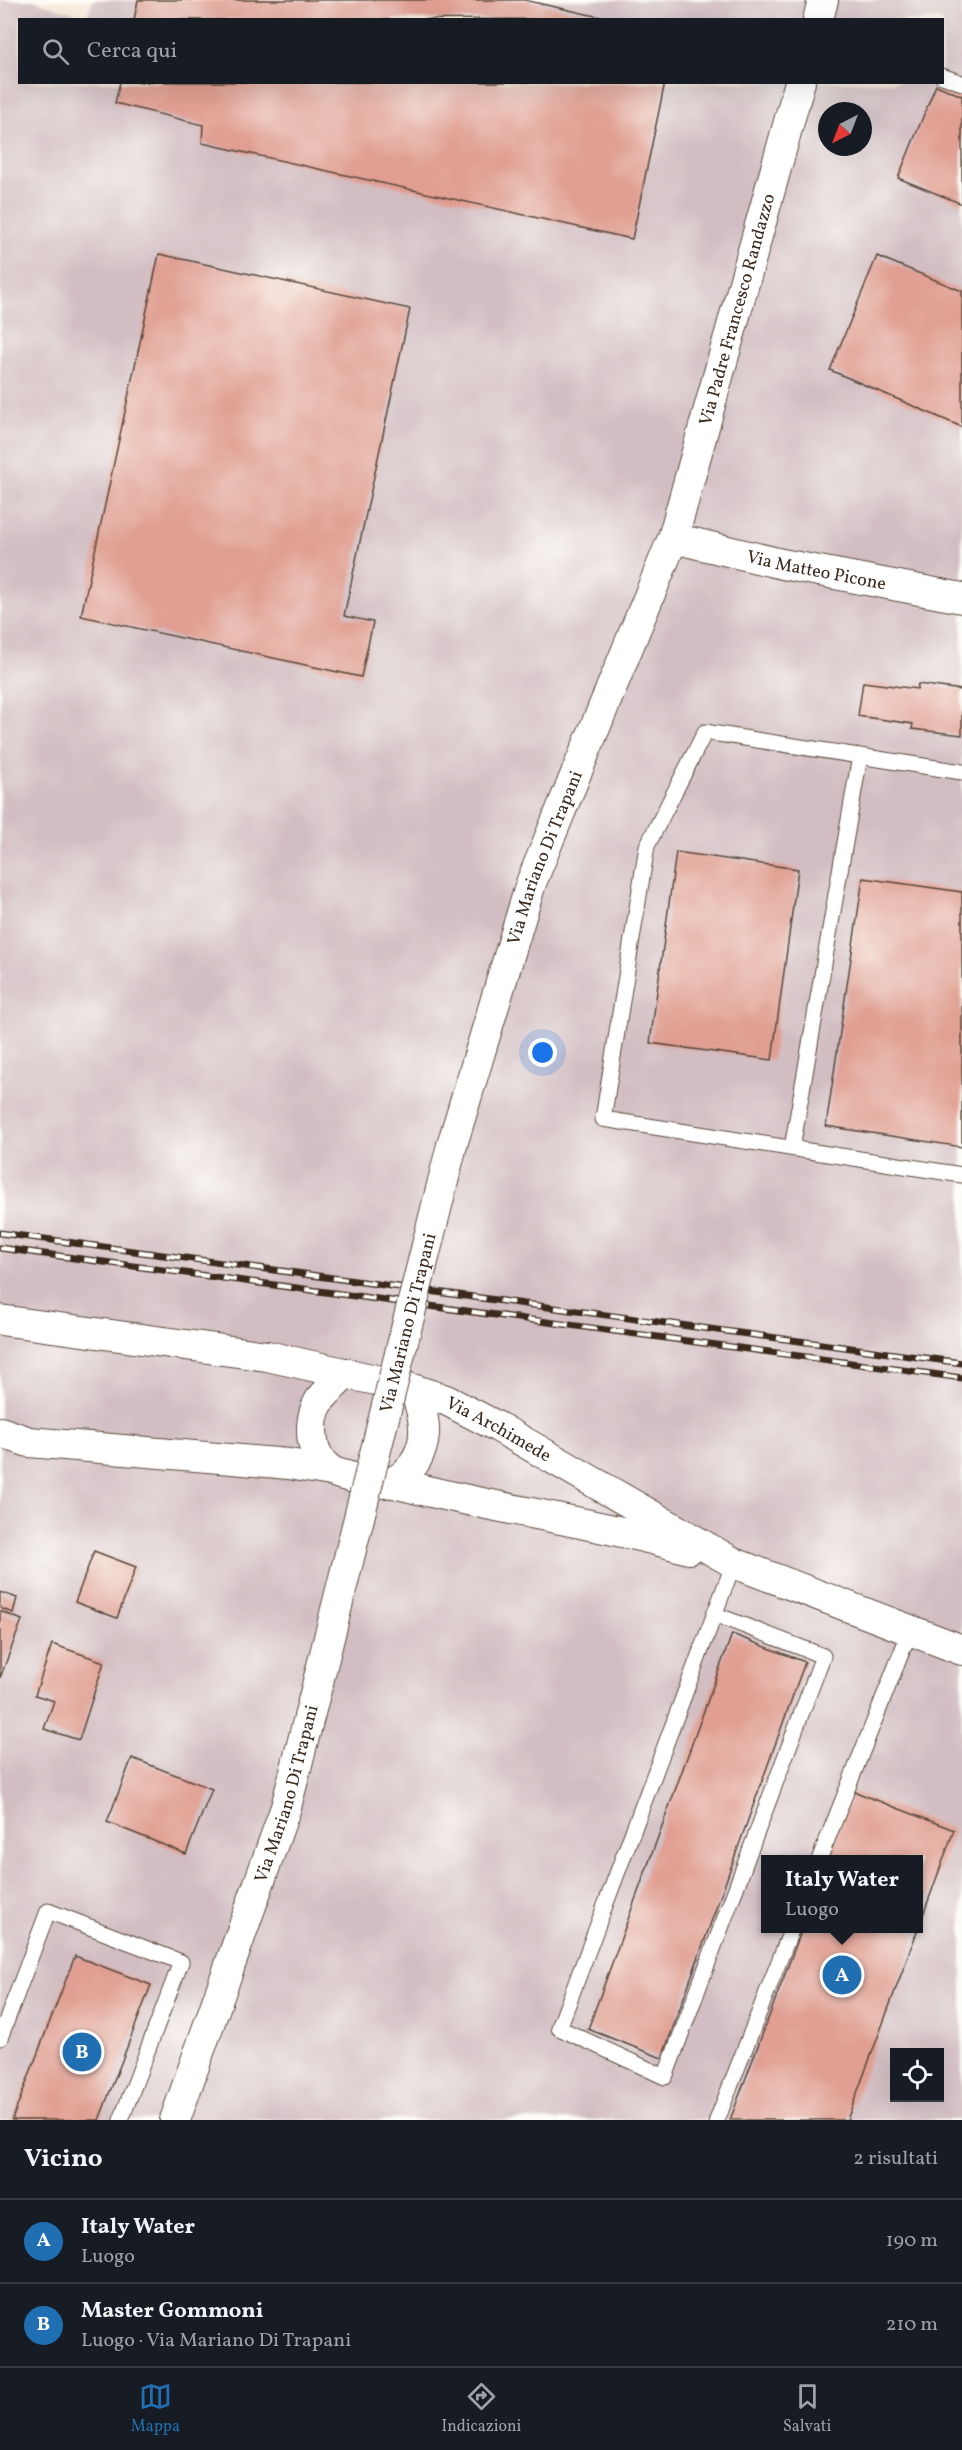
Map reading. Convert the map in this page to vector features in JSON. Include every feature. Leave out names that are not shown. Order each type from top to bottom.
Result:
[{"type":"street","points":[[819,18],[824,0]]},
{"type":"street","name":"Via Padre Francesco Randazzo","points":[[673,538],[799,84]]},
{"type":"street","name":"Via Matteo Picone","points":[[673,538],[782,564],[962,598]]},
{"type":"street","name":"Via Mariano Di Trapani","points":[[175,2120],[286,1807],[452,1145],[531,883],[673,538]]},
{"type":"street","name":"Via Archimede","points":[[0,1320],[284,1360],[415,1390],[446,1400],[498,1427],[734,1563],[962,1650]]},
{"type":"street","points":[[284,1360],[303,1391],[320,1460],[331,1471]]},
{"type":"street","points":[[289,1464],[300,1460],[313,1431],[319,1402],[346,1373]]},
{"type":"street","points":[[390,1482],[407,1472],[419,1456],[424,1437],[423,1417],[415,1390]]},
{"type":"street","points":[[0,1432],[29,1442],[289,1464],[331,1471],[359,1480],[390,1482],[447,1497],[653,1539],[734,1563]]},
{"type":"lane","points":[[944,77],[962,83]]},
{"type":"lane","points":[[962,772],[705,732],[647,846],[603,1119],[962,1174]]},
{"type":"lane","points":[[792,1148],[860,756]]},
{"type":"lane","points":[[714,1614],[823,1656],[665,2077],[560,2028],[714,1614],[734,1563]]},
{"type":"lane","points":[[821,1855],[909,1631]]},
{"type":"lane","points":[[0,2038],[48,1911],[181,1962],[121,2120]]},
{"type":"lane","points":[[717,2120],[790,1933]]},
{"type":"shaded area","points":[[0,0],[33,0],[87,18],[93,0],[962,0],[962,2120],[0,2120]]},
{"type":"building","points":[[138,0],[524,0],[605,18],[134,18]]},
{"type":"building","points":[[120,84],[665,84],[632,239],[202,143],[203,125],[115,103]]},
{"type":"building","points":[[936,85],[962,96],[962,204],[898,178]]},
{"type":"building","points":[[159,254],[410,309],[344,616],[373,622],[361,677],[81,616]]},
{"type":"building","points":[[877,256],[962,291],[962,427],[830,370]]},
{"type":"building","points":[[863,682],[917,689],[918,684],[962,690],[962,735],[912,729],[913,724],[858,716]]},
{"type":"building","points":[[676,852],[798,869],[772,1060],[650,1043]]},
{"type":"building","points":[[863,878],[962,892],[962,1147],[826,1126]]},
{"type":"building","points":[[94,1551],[136,1567],[117,1618],[75,1602]]},
{"type":"building","points":[[0,1592],[17,1598],[13,1613],[0,1608]]},
{"type":"building","points":[[0,1611],[22,1620],[0,1678]]},
{"type":"building","points":[[732,1634],[805,1662],[662,2058],[588,2029]]},
{"type":"building","points":[[52,1644],[104,1662],[79,1740],[44,1729],[54,1701],[35,1695]]},
{"type":"building","points":[[132,1758],[212,1789],[186,1854],[107,1822]]},
{"type":"building","points":[[853,1791],[954,1830],[923,1915],[923,1855],[829,1855]]},
{"type":"building","points":[[800,1933],[917,1933],[847,2120],[730,2120]]},
{"type":"building","points":[[75,1956],[151,1985],[99,2120],[12,2120]]},
{"type":"railway","points":[[0,1233],[962,1363]]},
{"type":"railway","points":[[0,1248],[962,1378]]},
{"type":"place","name":"Italy Water","points":[[842,1975]]},
{"type":"place","name":"Master Gommoni","points":[[82,2052]]}]
